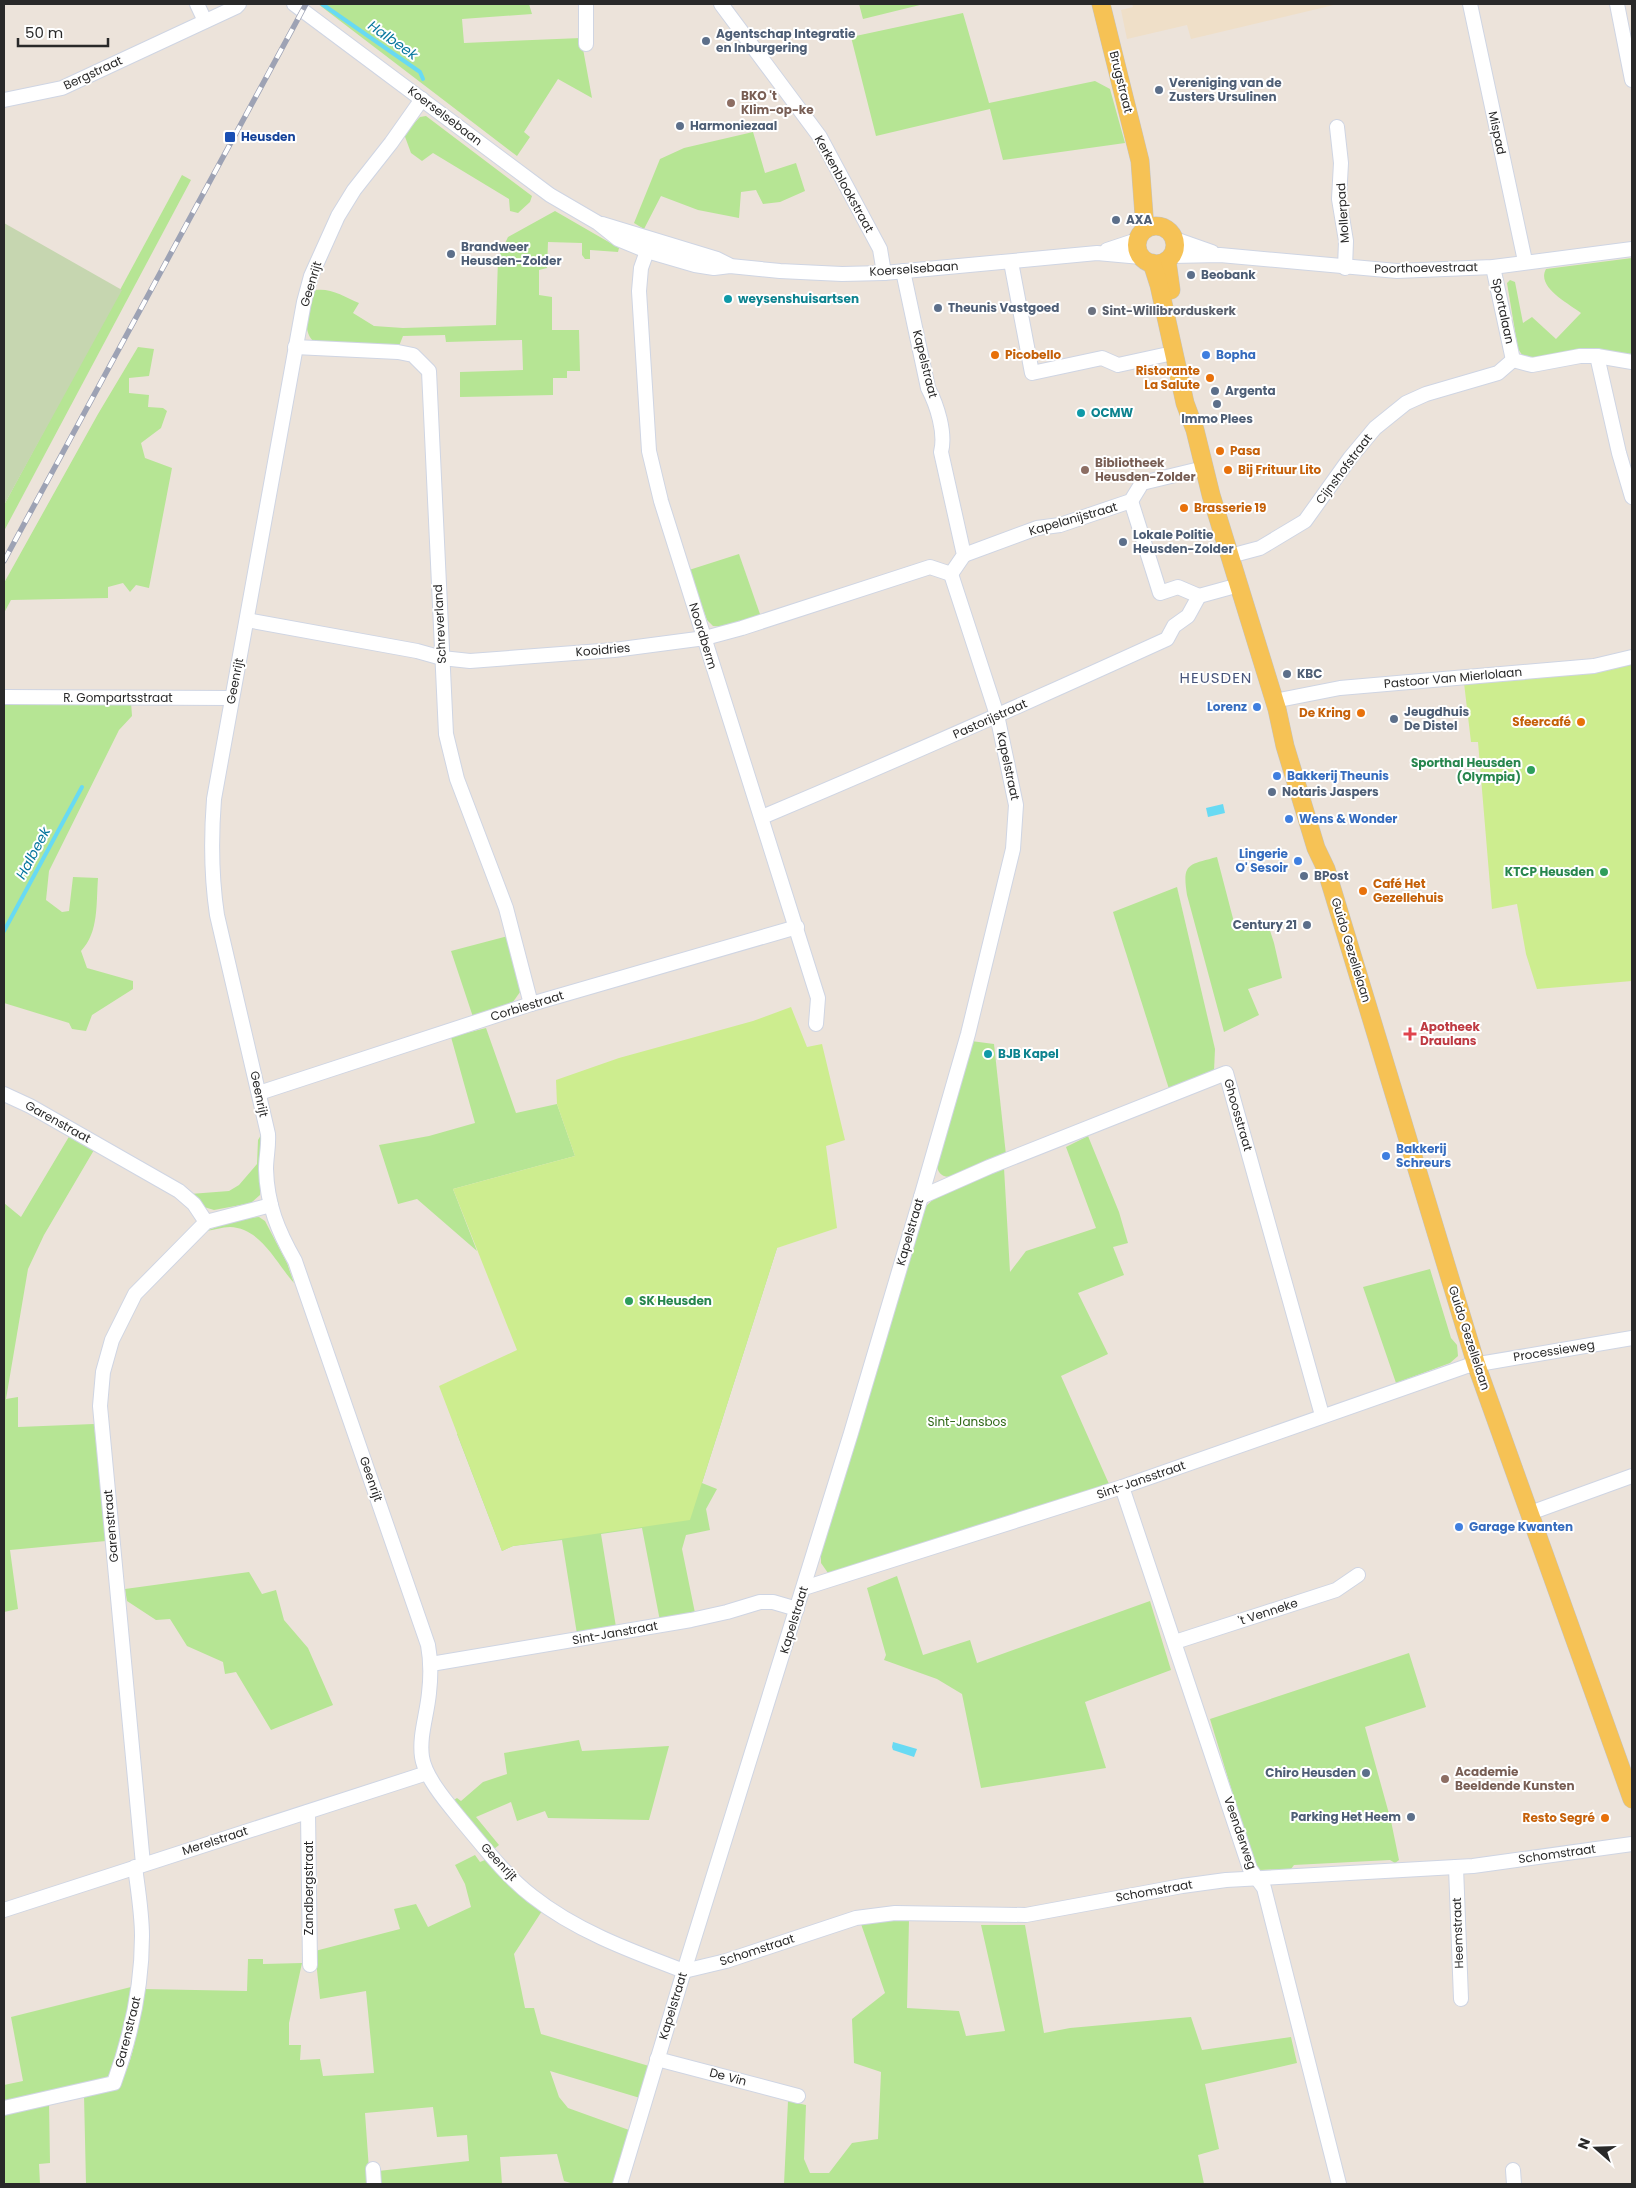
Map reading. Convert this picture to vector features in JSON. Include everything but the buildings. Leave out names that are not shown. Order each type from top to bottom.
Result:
[{"type":"main road","name":"Brugstraat","points":[[1101,4],[1140,161],[1148,231],[1137,247],[1161,255]]},
{"type":"main road","points":[[1148,231],[1169,230],[1161,255],[1159,285],[1166,355],[1195,430]]},
{"type":"main road","points":[[1161,255],[1167,271],[1195,401],[1195,430]]},
{"type":"main road","name":"Guido Gezellelaan","points":[[1195,430],[1204,468],[1276,705],[1285,746],[1314,841],[1326,869],[1476,1364],[1632,1800]]},
{"type":"street","points":[[197,4],[205,21]]},
{"type":"street","name":"Bergstraat","points":[[4,100],[62,88],[240,4]]},
{"type":"street","name":"Koerselsebaan","points":[[294,4],[550,195],[598,223],[622,229],[649,246],[717,259],[730,266],[780,271],[884,273],[1098,253],[1161,255]]},
{"type":"street","points":[[586,4],[586,44]]},
{"type":"street","name":"Kerkenblookstraat","points":[[721,4],[820,137],[880,249],[884,273]]},
{"type":"street","name":"Mispad","points":[[1470,4],[1525,261]]},
{"type":"street","points":[[1617,4],[1632,80]]},
{"type":"street","name":"Geenrijt","points":[[422,99],[391,143],[354,190],[338,216],[311,276],[295,347],[214,799],[210,846],[213,887],[217,914],[268,1134],[269,1149],[266,1168],[271,1205],[278,1230],[296,1261],[425,1636],[431,1664],[429,1694],[421,1741],[422,1759],[427,1773],[454,1811],[496,1861],[531,1895],[568,1922],[684,1971]]},
{"type":"street","name":"Mollerpad","points":[[1337,128],[1341,163],[1340,199],[1346,240],[1345,268]]},
{"type":"street","name":"Koerselsebaan","points":[[1098,253],[1148,231]]},
{"type":"street","name":"Noordberm","points":[[649,246],[641,268],[639,291],[649,451],[661,501],[818,998],[816,1024]]},
{"type":"street","name":"Poorthoevestraat","points":[[1161,255],[1220,254],[1345,268],[1397,271],[1493,267],[1525,261],[1632,249]]},
{"type":"street","points":[[1011,262],[1032,373],[1102,358],[1118,366],[1166,355]]},
{"type":"street","name":"Sportalaan","points":[[1493,267],[1513,360],[1532,364],[1580,356],[1598,356],[1632,362]]},
{"type":"street","name":"Kapelstraat","points":[[903,270],[928,388],[934,400],[943,443],[941,452],[964,555]]},
{"type":"street","name":"Schreverland","points":[[295,347],[367,352],[398,352],[413,355],[429,371],[446,734],[457,779],[506,908],[531,1004]]},
{"type":"street","points":[[1598,356],[1619,453],[1632,498]]},
{"type":"street","name":"Cijnshofstraat","points":[[1230,556],[1260,548],[1305,521],[1362,443],[1375,428],[1406,402],[1498,372],[1513,360]]},
{"type":"street","name":"Kapelanijstraat","points":[[964,555],[1037,528],[1060,525],[1131,501],[1142,483],[1204,468]]},
{"type":"street","points":[[1131,501],[1160,593],[1178,587],[1199,596],[1239,585]]},
{"type":"street","points":[[951,574],[964,555]]},
{"type":"street","name":"Kooidries","points":[[247,620],[417,651],[442,658],[470,661],[614,650],[705,638],[930,567],[951,574]]},
{"type":"street","name":"Kapelstraat","points":[[620,2184],[684,1971],[804,1588],[921,1197],[968,1034],[1012,849],[1016,805],[997,714],[951,574]]},
{"type":"street","name":"Pastorijstraat","points":[[762,817],[907,756],[997,714],[1062,688],[1167,638],[1174,626],[1188,616],[1199,596]]},
{"type":"street","name":"Pastoor Van Mierlolaan","points":[[1276,705],[1340,688],[1594,666],[1632,656]]},
{"type":"street","name":"R. Gompartsstraat","points":[[4,697],[231,698]]},
{"type":"street","name":"Corbiestraat","points":[[259,1093],[531,1004],[797,927]]},
{"type":"street","name":"Ghoosstraat","points":[[921,1197],[989,1167],[1226,1073],[1322,1415]]},
{"type":"street","name":"Garenstraat","points":[[4,1094],[30,1106],[180,1191],[194,1204],[206,1222],[134,1294],[112,1340],[103,1372],[100,1406],[139,1866],[142,1934],[140,1985],[126,2052],[114,2083],[4,2108]]},
{"type":"street","points":[[206,1222],[271,1205]]},
{"type":"street","name":"Processieweg","points":[[1476,1364],[1632,1338]]},
{"type":"street","name":"Sint-Jansstraat","points":[[804,1588],[879,1566],[1122,1487],[1322,1415],[1476,1364]]},
{"type":"street","points":[[1530,1513],[1632,1476]]},
{"type":"street","name":"Veenderweg","points":[[1122,1487],[1250,1869],[1264,1888],[1339,2184]]},
{"type":"street","name":"'t Venneke","points":[[1175,1642],[1336,1590],[1358,1575]]},
{"type":"street","name":"Sint-Janstraat","points":[[431,1664],[691,1620],[760,1602],[773,1602],[797,1609]]},
{"type":"street","name":"Merelstraat","points":[[4,1910],[427,1773]]},
{"type":"street","name":"Zandbergstraat","points":[[308,1812],[310,1965]]},
{"type":"street","name":"Schomstraat","points":[[684,1971],[726,1961],[856,1918],[895,1913],[1026,1915],[1182,1886],[1256,1877],[1456,1867],[1632,1844]]},
{"type":"street","name":"Heemstraat","points":[[1456,1867],[1461,1999]]},
{"type":"street","name":"De Vin","points":[[657,2059],[798,2096]]},
{"type":"street","points":[[373,2169],[374,2184]]},
{"type":"street","points":[[1513,2170],[1514,2184]]},
{"type":"shaded area","points":[[1132,4],[1338,4],[1191,39],[1187,25],[1127,39],[1121,10],[1133,7]]},
{"type":"green space","points":[[318,4],[529,4],[532,14],[462,19],[464,43],[581,38],[592,98],[558,79],[524,132],[530,137],[517,156]]},
{"type":"green space","points":[[859,4],[924,4],[863,19]]},
{"type":"green space","points":[[963,13],[989,103],[1095,81],[1110,89],[1125,143],[1003,160],[990,109],[876,136],[851,37]]},
{"type":"green space","points":[[426,116],[532,196],[530,202],[518,213],[510,211],[509,199],[433,153],[422,161],[411,153],[404,134],[420,117]]},
{"type":"green space","points":[[753,132],[765,173],[796,163],[805,191],[780,202],[763,204],[756,190],[741,192],[739,218],[698,210],[661,196],[644,229],[634,223],[660,159],[684,148]]},
{"type":"green space","points":[[182,175],[191,180],[4,531],[4,505]]},
{"type":"green space","points":[[555,211],[619,248],[618,252],[590,250],[590,259],[585,259],[582,255],[582,243],[548,242],[547,268],[539,270],[539,295],[552,297],[552,330],[579,330],[580,371],[567,371],[567,378],[553,378],[553,395],[460,397],[460,372],[523,370],[522,340],[446,342],[445,335],[403,336],[399,346],[314,342],[310,337],[307,319],[316,290],[333,292],[359,303],[353,313],[374,326],[403,328],[496,325],[498,258],[508,237]]},
{"type":"green space","points":[[4,223],[122,290],[4,505]]},
{"type":"green space","points":[[1632,258],[1632,354],[1589,350],[1554,354],[1534,359],[1523,356],[1518,349],[1507,283],[1510,280],[1515,282],[1523,323],[1532,317],[1556,339],[1581,313],[1549,288],[1544,276],[1546,269]]},
{"type":"green space","points":[[138,347],[154,349],[149,376],[129,378],[129,393],[149,395],[148,407],[163,408],[167,411],[161,428],[141,443],[145,458],[172,468],[149,588],[136,585],[130,592],[123,583],[108,587],[108,598],[11,600],[4,613],[4,583],[98,414]]},
{"type":"green space","points":[[739,554],[761,617],[725,627],[713,626],[707,620],[689,570]]},
{"type":"green space","points":[[1632,661],[1632,981],[1537,989],[1526,954],[1517,904],[1492,909],[1478,742],[1471,742],[1464,683]]},
{"type":"green space","points":[[4,702],[131,702],[132,716],[119,730],[49,871],[46,900],[62,912],[69,911],[73,877],[98,878],[94,926],[87,943],[81,951],[87,968],[133,981],[133,989],[92,1015],[86,1031],[72,1029],[69,1023],[4,1003]]},
{"type":"green space","points":[[1217,857],[1236,930],[1267,921],[1282,978],[1248,989],[1259,1015],[1224,1032],[1187,895],[1186,885],[1189,867]]},
{"type":"green space","points":[[1177,887],[1215,1049],[1214,1071],[1169,1089],[1113,912]]},
{"type":"green space","points":[[508,936],[520,992],[513,1002],[473,1017],[451,951]]},
{"type":"green space","name":"SK Heusden","points":[[791,1007],[807,1047],[822,1044],[845,1140],[826,1146],[837,1228],[777,1248],[690,1520],[513,1546],[502,1551],[439,1386],[517,1350],[453,1189],[575,1156],[557,1104],[556,1080],[619,1058],[753,1021]]},
{"type":"green space","points":[[486,1028],[516,1113],[557,1104],[575,1156],[453,1189],[477,1251],[417,1199],[398,1204],[379,1145],[429,1136],[475,1123],[451,1037]]},
{"type":"green space","points":[[971,1041],[994,1044],[1006,1155],[951,1177],[941,1174],[937,1166]]},
{"type":"green space","points":[[70,1135],[94,1150],[44,1235],[28,1269],[6,1399],[18,1397],[18,1427],[94,1424],[106,1541],[10,1550],[18,1609],[4,1612],[4,1203],[21,1217]]},
{"type":"green space","points":[[261,1135],[260,1195],[251,1203],[214,1210],[204,1207],[190,1194],[229,1191],[239,1185],[257,1164],[258,1140]]},
{"type":"green space","name":"Sint-Jansbos","points":[[1088,1136],[1119,1212],[1128,1243],[1113,1247],[1124,1275],[1078,1293],[1108,1354],[1061,1376],[1109,1484],[828,1573],[821,1563],[821,1549],[925,1207],[937,1196],[1004,1168],[1010,1272],[1026,1251],[1096,1228],[1066,1147]]},
{"type":"green space","points":[[259,1217],[265,1221],[287,1263],[294,1283],[267,1248],[251,1233],[230,1227],[206,1231],[238,1219]]},
{"type":"green space","points":[[777,1248],[702,1483],[717,1489],[706,1509],[710,1530],[686,1535],[682,1549],[695,1613],[660,1621],[642,1528],[601,1534],[616,1627],[577,1634],[562,1540],[513,1546],[502,1551],[457,1434],[466,1431]]},
{"type":"green space","points":[[1430,1269],[1451,1338],[1457,1345],[1458,1356],[1450,1363],[1396,1383],[1363,1287]]},
{"type":"green space","points":[[249,1572],[262,1594],[276,1590],[284,1620],[308,1648],[333,1705],[271,1730],[236,1672],[225,1674],[223,1662],[187,1646],[170,1619],[156,1620],[127,1601],[125,1589]]},
{"type":"green space","points":[[897,1576],[923,1655],[970,1640],[977,1663],[1150,1601],[1171,1670],[1085,1702],[1106,1768],[981,1788],[962,1694],[937,1679],[884,1660],[886,1655],[867,1588]]},
{"type":"green space","points":[[1409,1653],[1426,1707],[1365,1727],[1391,1821],[1399,1860],[1395,1863],[1390,1860],[1294,1865],[1291,1869],[1258,1870],[1255,1867],[1210,1719]]},
{"type":"green space","points":[[579,1740],[582,1751],[669,1746],[649,1820],[548,1818],[545,1811],[517,1821],[511,1802],[476,1817],[499,1845],[494,1849],[454,1800],[457,1798],[461,1801],[483,1782],[507,1774],[504,1753]]},
{"type":"green space","points":[[475,1855],[480,1862],[485,1860],[522,1897],[542,1911],[514,1954],[525,2008],[534,2008],[541,2034],[649,2066],[640,2098],[550,2071],[559,2097],[568,2108],[629,2130],[613,2184],[574,2184],[564,2181],[557,2154],[500,2157],[502,2184],[378,2184],[378,2171],[469,2161],[467,2135],[437,2137],[433,2107],[365,2113],[370,2184],[86,2184],[84,2095],[120,2083],[133,2050],[143,1989],[247,1991],[248,1959],[263,1959],[263,1964],[302,1963],[289,2023],[289,2045],[301,2045],[300,2060],[320,2059],[323,2076],[374,2073],[366,1991],[320,1999],[315,1951],[400,1929],[394,1909],[416,1904],[428,1927],[471,1907],[465,1884],[455,1865]]},
{"type":"green space","points":[[909,1920],[907,2008],[959,2011],[966,2036],[1005,2031],[981,1925],[1025,1925],[1044,2033],[1070,2028],[1191,2017],[1202,2050],[1291,2037],[1297,2063],[1205,2084],[1219,2149],[1198,2155],[1204,2184],[784,2184],[788,2101],[806,2105],[804,2159],[810,2173],[829,2173],[852,2143],[878,2139],[881,2072],[854,2063],[852,2019],[885,1993],[861,1924],[876,1921]]},
{"type":"green space","points":[[135,1986],[118,2066],[106,2078],[4,2103],[4,2085],[23,2081],[11,2017]]},
{"type":"green space","points":[[49,2102],[50,2163],[39,2164],[40,2184],[4,2184],[4,2112]]},
{"type":"water","points":[[1223,804],[1225,813],[1208,817],[1206,808]]},
{"type":"water","points":[[893,1742],[917,1749],[914,1757],[893,1750]]},
{"type":"waterway","name":"Halbeek","points":[[322,4],[420,72],[423,79]]},
{"type":"waterway","name":"Halbeek","points":[[4,931],[82,787]]},
{"type":"railway","points":[[4,561],[306,4]]},
{"type":"place","name":"Agentschap Integratie en Inburgering","points":[[706,41]]},
{"type":"place","name":"Vereniging van de Zusters Ursulinen","points":[[1159,90]]},
{"type":"place","name":"BKO 't Klim-op-ke","points":[[731,103]]},
{"type":"place","name":"Harmoniezaal","points":[[680,126]]},
{"type":"place","name":"Heusden","points":[[230,137]]},
{"type":"place","name":"AXA","points":[[1116,220]]},
{"type":"place","name":"Brandweer Heusden-Zolder","points":[[451,254]]},
{"type":"place","name":"Beobank","points":[[1191,275]]},
{"type":"place","name":"weysenshuisartsen","points":[[728,299]]},
{"type":"place","name":"Theunis Vastgoed","points":[[938,308]]},
{"type":"place","name":"Sint-Willibrorduskerk","points":[[1092,311]]},
{"type":"place","name":"Picobello","points":[[995,355]]},
{"type":"place","name":"Bopha","points":[[1206,355]]},
{"type":"place","name":"Ristorante La Salute","points":[[1210,378]]},
{"type":"place","name":"Argenta","points":[[1215,391]]},
{"type":"place","name":"Immo Plees","points":[[1217,404]]},
{"type":"place","name":"OCMW","points":[[1081,413]]},
{"type":"place","name":"Pasa","points":[[1220,451]]},
{"type":"place","name":"Bibliotheek Heusden-Zolder","points":[[1085,470]]},
{"type":"place","name":"Bij Frituur Lito","points":[[1228,470]]},
{"type":"place","name":"Brasserie 19","points":[[1184,508]]},
{"type":"place","name":"Lokale Politie Heusden-Zolder","points":[[1123,542]]},
{"type":"place","name":"KBC","points":[[1287,674]]},
{"type":"place","name":"Lorenz","points":[[1257,707]]},
{"type":"place","name":"De Kring","points":[[1361,713]]},
{"type":"place","name":"Jeugdhuis De Distel","points":[[1394,719]]},
{"type":"place","name":"Sfeercafé","points":[[1581,722]]},
{"type":"place","name":"Sporthal Heusden (Olympia)","points":[[1531,770]]},
{"type":"place","name":"Bakkerij Theunis","points":[[1277,776]]},
{"type":"place","name":"Notaris Jaspers","points":[[1272,792]]},
{"type":"place","name":"Wens & Wonder","points":[[1289,819]]},
{"type":"place","name":"Lingerie O' Sesoir","points":[[1298,861]]},
{"type":"place","name":"KTCP Heusden","points":[[1604,872]]},
{"type":"place","name":"BPost","points":[[1304,876]]},
{"type":"place","name":"Café Het Gezellehuis","points":[[1363,891]]},
{"type":"place","name":"Century 21","points":[[1307,925]]},
{"type":"place","name":"Apotheek Draulans","points":[[1410,1034]]},
{"type":"place","name":"BJB Kapel","points":[[988,1054]]},
{"type":"place","name":"Bakkerij Schreurs","points":[[1386,1156]]},
{"type":"place","name":"SK Heusden","points":[[629,1301]]},
{"type":"place","name":"Garage Kwanten","points":[[1459,1527]]},
{"type":"place","name":"Chiro Heusden","points":[[1366,1773]]},
{"type":"place","name":"Academie Beeldende Kunsten","points":[[1445,1779]]},
{"type":"place","name":"Parking Het Heem","points":[[1411,1817]]},
{"type":"place","name":"Resto Segré","points":[[1605,1818]]},
{"type":"district","name":"HEUSDEN","points":[[1216,678]]}]
